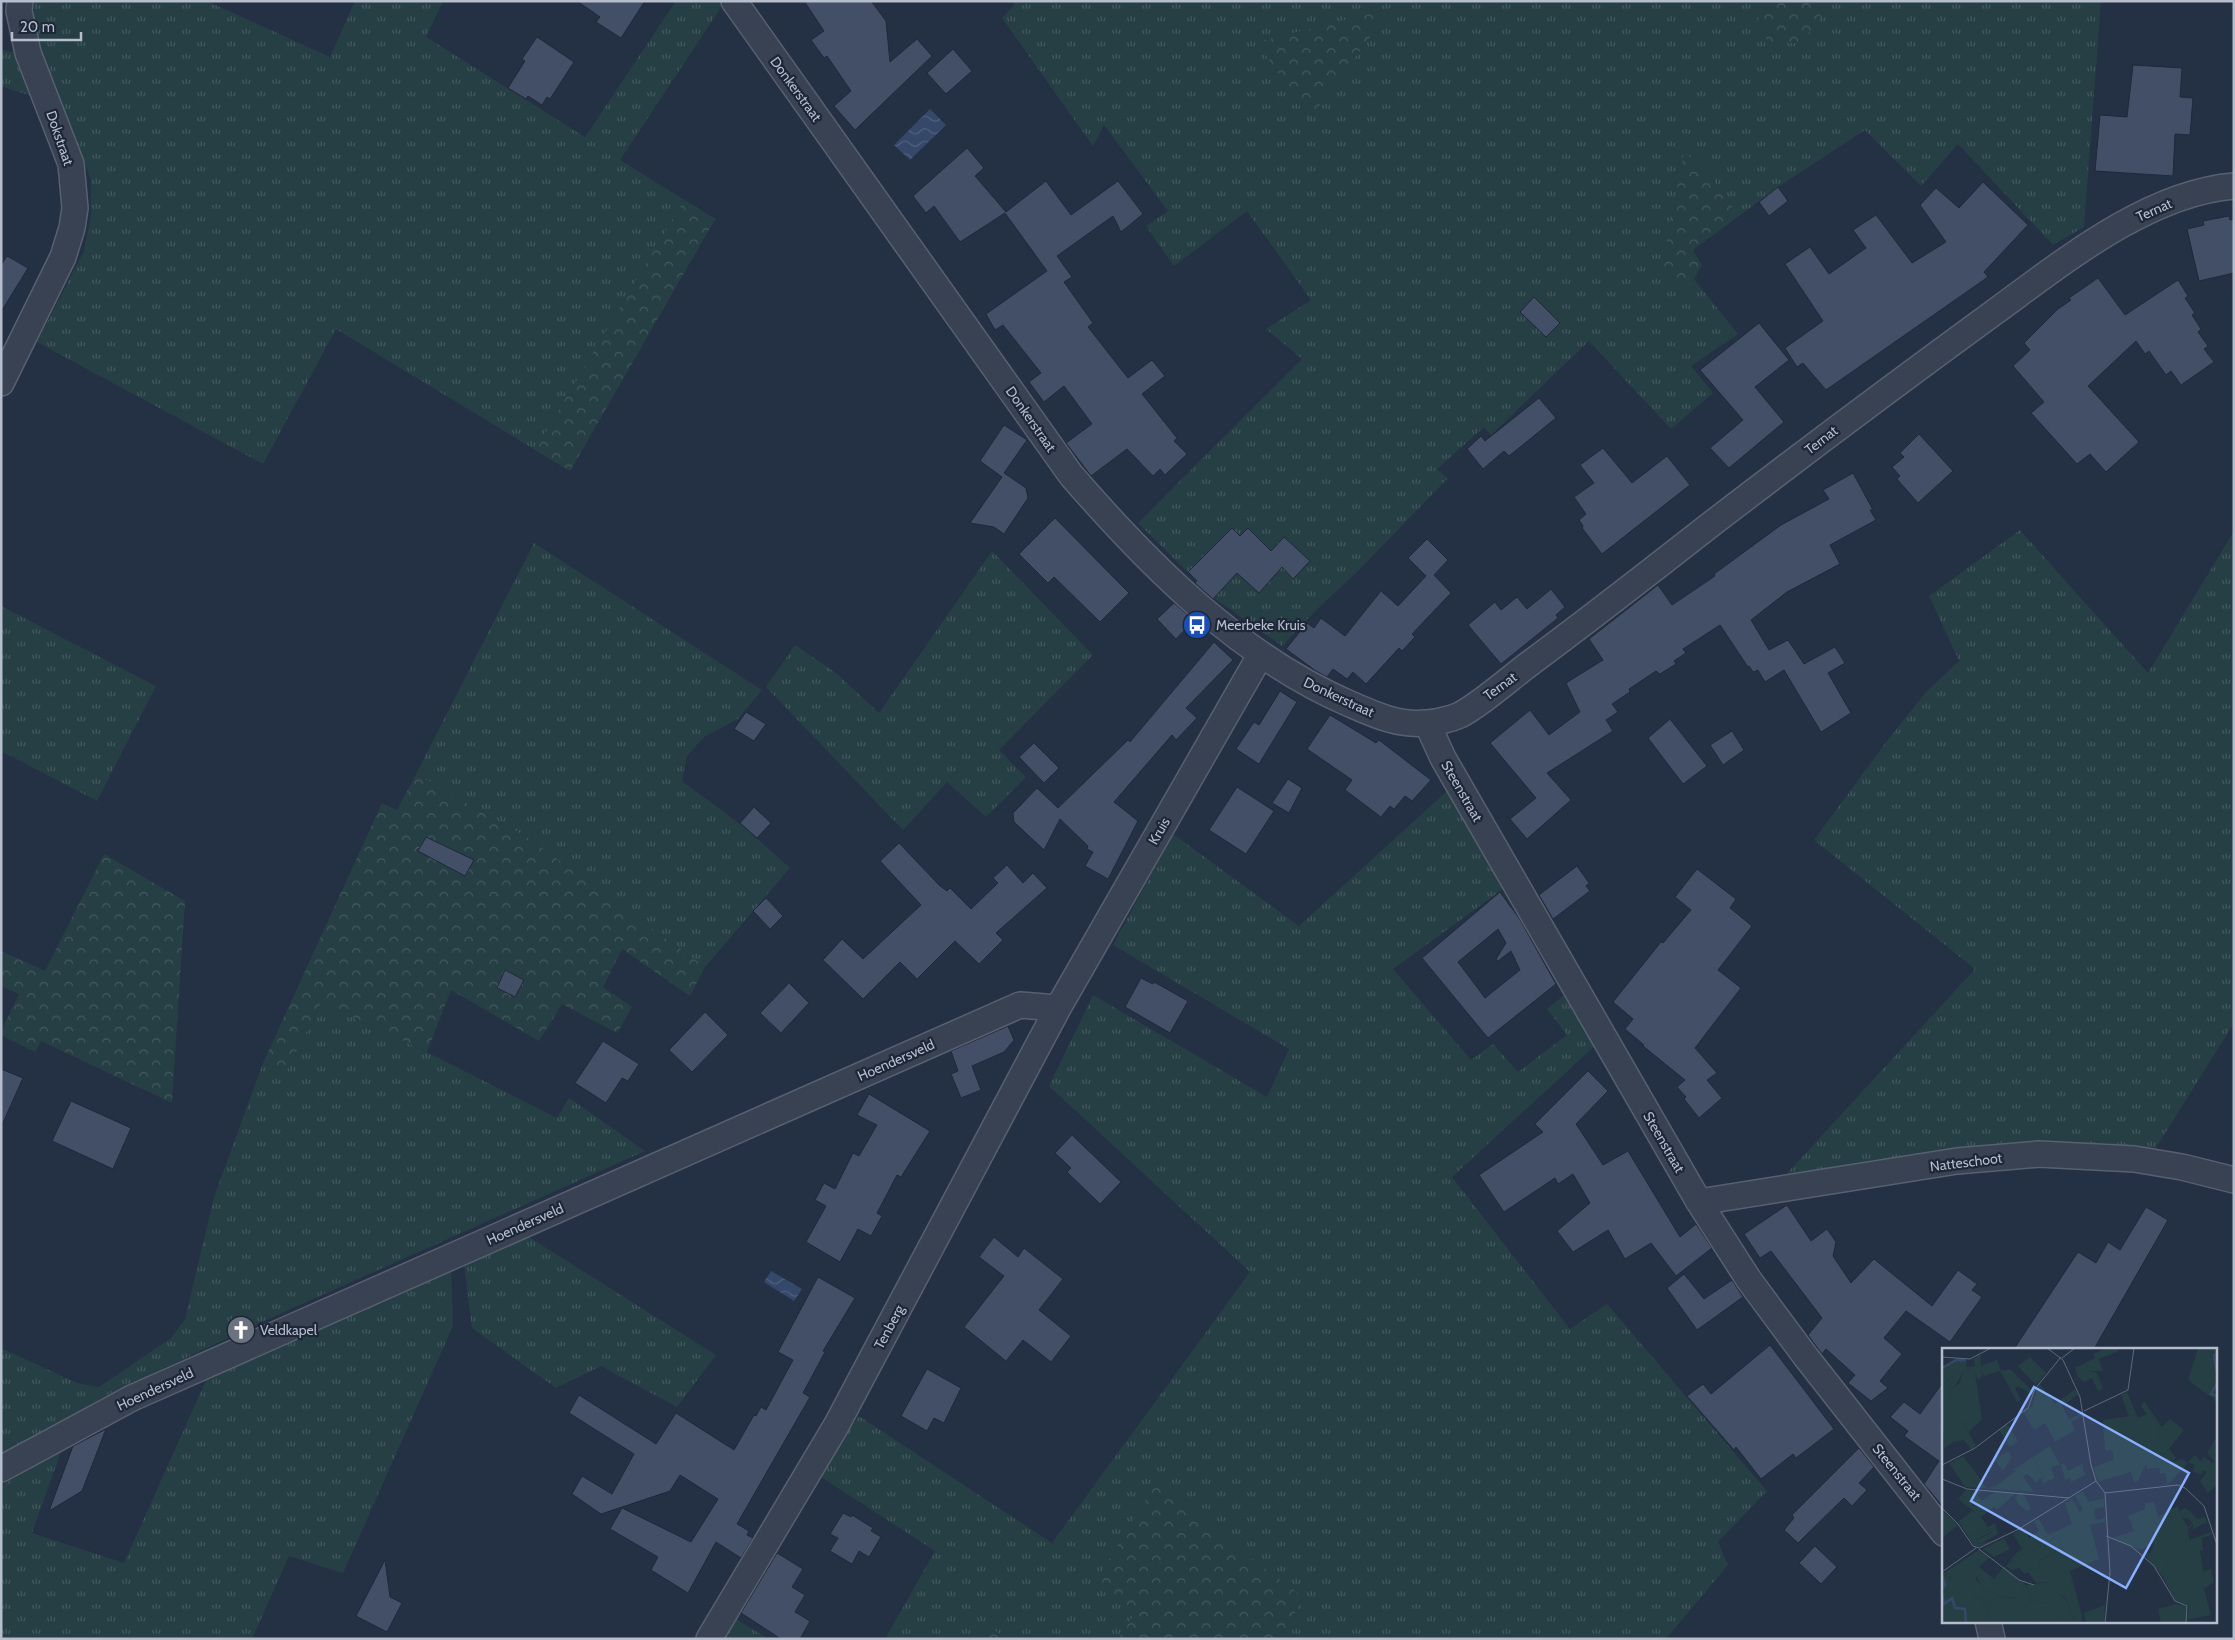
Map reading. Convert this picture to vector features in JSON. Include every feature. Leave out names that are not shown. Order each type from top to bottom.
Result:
[{"type":"street","name":"Dokstraat","points":[[1,383],[63,257],[72,228],[74,208],[71,164],[28,53],[20,11],[20,1]]},
{"type":"street","name":"Donkerstraat","points":[[734,1],[1071,475],[1102,511],[1196,604],[1261,654],[1316,689],[1379,716],[1411,723],[1427,724]]},
{"type":"street","name":"Ternat","points":[[1427,724],[1459,715],[1476,703],[1550,649],[1844,422],[2072,256],[2125,223],[2177,200],[2234,186]]},
{"type":"street","name":"Kruis","points":[[1058,1008],[1261,654]]},
{"type":"street","name":"Steenstraat","points":[[1427,724],[1442,758],[1698,1202],[1749,1280],[1806,1357],[1942,1529]]},
{"type":"street","name":"Hoendersveld","points":[[1,1469],[132,1398],[1020,1005],[1058,1008]]},
{"type":"street","name":"Tenberg","points":[[709,1639],[836,1426],[1058,1008]]},
{"type":"street","name":"Natteschoot","points":[[1698,1202],[1957,1161],[2039,1154],[2134,1159],[2234,1180]]},
{"type":"street","points":[[1988,1622],[1992,1639]]},
{"type":"green space","points":[[34,1],[207,1],[330,57],[355,1],[443,1],[426,37],[585,137],[676,1],[719,1],[722,6],[620,160],[715,219],[570,471],[336,329],[263,464],[37,342],[84,251],[91,214],[91,179],[34,34]]},
{"type":"green space","points":[[1011,1],[1766,1],[1759,20],[1818,23],[1825,1],[2101,1],[2084,227],[2053,245],[1958,144],[1921,186],[1865,130],[1778,187],[1739,216],[1702,164],[1678,293],[1694,279],[1738,334],[1691,366],[1713,393],[1671,429],[1589,341],[1491,435],[1484,427],[1437,469],[1448,478],[1282,646],[1214,598],[1138,523],[1302,359],[1266,329],[1311,300],[1247,211],[1174,266],[1146,226],[1168,211],[1104,125],[1093,146],[1002,18],[1014,5]],"holes":[[[1392,8],[1309,118],[1258,42]]]},
{"type":"green space","points":[[1766,1],[1825,1],[1818,23],[1799,43],[1768,43],[1758,20]]},
{"type":"green space","points":[[1392,8],[1309,119],[1257,42]]},
{"type":"green space","points":[[1,49],[22,55],[37,98],[1,86]]},
{"type":"green space","points":[[1684,153],[1702,164],[1739,216],[1693,250],[1702,265],[1694,279],[1678,293],[1661,271]]},
{"type":"green space","points":[[684,200],[715,219],[570,471],[535,450]]},
{"type":"green space","points":[[2020,530],[2148,673],[2234,531],[2234,1023],[2156,1148],[2034,1145],[1780,1181],[1975,969],[1814,840],[1925,693],[1959,661],[1929,596]]},
{"type":"green space","points":[[534,543],[762,690],[738,719],[704,737],[687,756],[682,781],[744,827],[790,868],[705,967],[530,839],[416,774]]},
{"type":"green space","points":[[992,551],[1093,655],[999,750],[1026,777],[986,817],[947,782],[903,830],[766,687],[795,645],[836,673],[879,713]]},
{"type":"green space","points":[[1,606],[156,686],[97,801],[1,751]]},
{"type":"green space","points":[[416,774],[530,839],[705,967],[690,996],[622,949],[603,987],[632,1007],[617,1033],[562,1004],[539,1041],[451,990],[427,1052],[321,1003],[286,1072],[263,1063],[382,803],[397,810]]},
{"type":"green space","points":[[1448,790],[1503,889],[1393,969],[1471,1060],[1493,1044],[1518,1072],[1567,1035],[1547,1009],[1568,992],[1597,1044],[1452,1177],[1570,1329],[1607,1304],[1767,1491],[1718,1542],[1728,1565],[1666,1639],[1278,1639],[1304,1598],[1134,1615],[1118,1639],[1006,1639],[989,1626],[978,1639],[885,1639],[935,1551],[818,1475],[859,1416],[1052,1543],[1250,1272],[1049,1086],[1093,995],[1267,1097],[1289,1049],[1113,945],[1173,834],[1299,926]]},
{"type":"green space","points":[[104,854],[185,901],[172,1103],[41,1041],[35,1052],[1,1035],[1,1031],[19,994],[1,986],[1,951],[45,971]]},
{"type":"green space","points":[[321,1003],[427,1052],[557,1118],[569,1098],[645,1151],[264,1321],[103,1397],[36,1438],[1,1456],[1,1348],[77,1383],[99,1387],[171,1338],[185,1319],[214,1197],[263,1063],[286,1072]]},
{"type":"green space","points":[[521,1232],[716,1355],[677,1407],[601,1366],[556,1388],[472,1328],[463,1257]]},
{"type":"green space","points":[[451,1264],[453,1326],[343,1573],[289,1556],[252,1639],[1,1639],[1,1486],[62,1449],[32,1533],[124,1563],[212,1367]]},
{"type":"green space","points":[[1155,1485],[1304,1598],[1278,1639],[1118,1639],[1134,1615],[1094,1584]]},
{"type":"green space","points":[[734,1618],[769,1639],[722,1639]]},
{"type":"green space","points":[[989,1626],[1006,1639],[978,1639]]},
{"type":"water","points":[[930,109],[946,125],[910,160],[894,145]]},
{"type":"water","points":[[771,1271],[802,1289],[794,1301],[764,1282]]},
{"type":"building","points":[[577,1],[645,1],[621,38],[596,22],[600,17]]},
{"type":"building","points":[[804,1],[871,1],[886,21],[890,62],[917,39],[932,56],[855,130],[834,106],[851,91],[827,56],[824,58],[811,40],[824,31]]},
{"type":"building","points":[[537,37],[574,62],[550,99],[547,97],[542,105],[528,96],[526,99],[508,88],[525,61],[522,59]]},
{"type":"building","points":[[953,49],[972,71],[946,94],[927,73]]},
{"type":"building","points":[[2133,65],[2182,68],[2180,97],[2193,98],[2190,135],[2175,134],[2173,176],[2095,171],[2100,115],[2127,117]]},
{"type":"building","points":[[967,148],[984,168],[975,176],[1006,212],[1046,181],[1071,215],[1118,181],[1143,214],[1121,232],[1113,216],[1057,256],[1072,277],[1064,282],[1093,323],[1088,327],[1128,378],[1152,360],[1165,376],[1142,394],[1177,438],[1174,441],[1187,454],[1165,475],[1160,469],[1153,476],[1127,449],[1091,476],[1066,443],[1092,424],[1064,386],[1044,402],[1029,382],[1041,373],[1003,325],[995,330],[986,314],[1047,271],[1005,213],[960,242],[934,206],[926,213],[913,196]]},
{"type":"building","points":[[1983,182],[2028,225],[1984,272],[1988,277],[1826,390],[1803,363],[1797,367],[1785,348],[1823,321],[1785,264],[1810,247],[1829,274],[1866,248],[1853,230],[1876,215],[1912,263],[1946,242],[1920,205],[1936,188],[1959,208]]},
{"type":"building","points":[[1778,187],[1788,201],[1769,216],[1759,202]]},
{"type":"building","points":[[2229,216],[2230,220],[2234,219],[2234,273],[2199,281],[2187,229],[2204,225],[2203,221]]},
{"type":"building","points":[[7,256],[28,268],[1,312],[1,265]]},
{"type":"building","points":[[2098,278],[2125,315],[2178,280],[2188,296],[2185,298],[2195,313],[2192,315],[2201,329],[2198,332],[2208,346],[2204,349],[2214,362],[2181,385],[2171,371],[2166,375],[2149,351],[2145,354],[2136,341],[2088,386],[2139,442],[2106,472],[2090,454],[2077,464],[2031,413],[2044,402],[2013,366],[2030,350],[2024,343],[2058,309],[2071,300],[2069,298]]},
{"type":"building","points":[[1534,297],[1560,323],[1546,337],[1520,312]]},
{"type":"building","points":[[1759,323],[1789,360],[1755,387],[1784,422],[1729,468],[1710,448],[1743,420],[1700,370]]},
{"type":"building","points":[[1539,398],[1556,418],[1509,456],[1504,451],[1483,469],[1467,449],[1481,436],[1485,441]]},
{"type":"building","points":[[1004,425],[1027,440],[1004,473],[1026,488],[1028,498],[1004,534],[994,527],[970,523],[1002,477],[980,461]]},
{"type":"building","points":[[1919,434],[1953,471],[1918,503],[1897,479],[1900,476],[1892,467],[1904,457],[1900,453]]},
{"type":"building","points":[[1603,448],[1632,483],[1667,456],[1690,485],[1602,554],[1582,528],[1583,526],[1579,520],[1586,514],[1574,497],[1594,483],[1580,465]]},
{"type":"building","points":[[1853,473],[1873,510],[1870,510],[1876,520],[1830,545],[1840,564],[1787,592],[1751,620],[1769,650],[1788,640],[1804,664],[1835,647],[1845,663],[1828,673],[1851,713],[1821,732],[1784,670],[1765,682],[1758,670],[1753,672],[1748,667],[1720,625],[1683,649],[1686,653],[1674,661],[1676,664],[1660,674],[1656,671],[1629,689],[1630,692],[1612,704],[1618,712],[1606,720],[1613,731],[1547,773],[1571,800],[1527,839],[1510,819],[1536,798],[1490,743],[1530,710],[1549,735],[1580,712],[1566,683],[1603,660],[1589,639],[1658,585],[1672,605],[1715,576],[1714,574],[1781,525],[1829,499],[1823,490]]},
{"type":"building","points":[[1055,518],[1129,593],[1100,622],[1054,577],[1048,583],[1019,554]]},
{"type":"building","points":[[1232,528],[1240,536],[1248,528],[1271,551],[1284,537],[1310,561],[1293,579],[1282,567],[1259,593],[1237,573],[1213,599],[1195,583],[1197,581],[1188,572]]},
{"type":"building","points":[[1427,539],[1448,560],[1434,575],[1451,593],[1412,634],[1415,637],[1402,651],[1399,648],[1366,684],[1353,672],[1347,679],[1333,669],[1327,677],[1286,649],[1307,623],[1314,628],[1321,618],[1345,636],[1381,591],[1398,606],[1426,576],[1408,558]]},
{"type":"building","points":[[1551,589],[1565,607],[1556,615],[1558,618],[1501,664],[1468,625],[1495,602],[1501,610],[1517,597],[1527,609]]},
{"type":"building","points":[[1174,603],[1194,620],[1176,639],[1157,619]]},
{"type":"building","points":[[1214,642],[1233,660],[1186,708],[1197,718],[1176,740],[1172,735],[1114,802],[1138,821],[1108,879],[1085,866],[1093,852],[1087,849],[1088,846],[1060,819],[1044,850],[1014,822],[1013,813],[1037,788],[1058,808],[1128,740],[1130,742]]},
{"type":"building","points":[[1280,691],[1297,702],[1259,764],[1236,749],[1254,722],[1259,725]]},
{"type":"building","points":[[746,712],[766,724],[754,741],[734,729]]},
{"type":"building","points":[[1330,715],[1376,743],[1379,740],[1431,780],[1412,801],[1405,796],[1394,809],[1390,806],[1381,817],[1345,790],[1352,780],[1307,749]]},
{"type":"building","points":[[1670,719],[1707,766],[1683,784],[1648,738]]},
{"type":"building","points":[[1732,731],[1744,750],[1723,765],[1710,745]]},
{"type":"building","points":[[1034,743],[1059,768],[1044,783],[1019,757]]},
{"type":"building","points":[[1288,779],[1302,788],[1289,813],[1272,803]]},
{"type":"building","points":[[1237,787],[1274,811],[1246,854],[1209,830]]},
{"type":"building","points":[[754,807],[771,823],[757,838],[740,823]]},
{"type":"building","points":[[426,837],[474,860],[465,876],[418,851]]},
{"type":"building","points":[[899,843],[940,886],[947,891],[950,888],[971,909],[998,883],[993,878],[1007,865],[1023,883],[1033,873],[1047,888],[996,933],[1003,940],[979,964],[955,941],[917,979],[900,962],[863,999],[823,960],[842,939],[863,959],[921,905],[880,861]]},
{"type":"building","points":[[1577,866],[1589,883],[1586,886],[1590,891],[1553,919],[1539,895]]},
{"type":"building","points":[[1697,869],[1736,899],[1730,908],[1752,926],[1718,970],[1741,988],[1695,1048],[1717,1073],[1707,1080],[1722,1098],[1699,1118],[1684,1099],[1686,1097],[1677,1087],[1685,1080],[1625,1029],[1633,1019],[1613,1002],[1661,942],[1663,943],[1691,910],[1675,897]]},
{"type":"building","points":[[1500,892],[1519,918],[1556,984],[1488,1038],[1422,958]],"holes":[[[1498,929],[1506,943],[1496,959],[1498,961],[1511,951],[1520,970],[1485,998],[1458,962]]]},
{"type":"building","points":[[766,898],[783,916],[770,929],[753,911]]},
{"type":"building","points":[[505,970],[524,980],[515,997],[497,988]]},
{"type":"building","points":[[1141,978],[1153,984],[1154,982],[1188,1001],[1170,1033],[1125,1007]]},
{"type":"building","points":[[789,983],[809,1003],[781,1033],[760,1013]]},
{"type":"building","points":[[705,1012],[728,1035],[692,1072],[669,1050]]},
{"type":"building","points":[[1008,1026],[1014,1040],[1004,1052],[972,1066],[981,1090],[961,1098],[951,1074],[958,1071],[951,1051]]},
{"type":"building","points":[[603,1041],[639,1064],[628,1081],[622,1078],[606,1103],[575,1083]]},
{"type":"building","points":[[1,1069],[23,1078],[1,1127]]},
{"type":"building","points":[[1588,1071],[1608,1091],[1576,1124],[1603,1165],[1628,1151],[1680,1237],[1696,1224],[1712,1248],[1676,1276],[1651,1243],[1625,1259],[1608,1230],[1573,1252],[1557,1231],[1590,1203],[1573,1174],[1558,1184],[1555,1178],[1504,1212],[1479,1175],[1543,1132],[1535,1124]]},
{"type":"building","points":[[869,1094],[930,1131],[901,1177],[897,1175],[877,1213],[882,1216],[871,1236],[858,1229],[840,1262],[806,1242],[826,1206],[815,1200],[824,1183],[835,1189],[853,1153],[859,1156],[877,1125],[857,1115]]},
{"type":"building","points":[[71,1101],[131,1128],[113,1169],[52,1141]]},
{"type":"building","points":[[1072,1135],[1121,1182],[1100,1204],[1067,1172],[1071,1168],[1055,1153]]},
{"type":"building","points":[[1787,1205],[1811,1241],[1827,1229],[1836,1242],[1833,1256],[1851,1283],[1874,1259],[1932,1306],[1958,1270],[1977,1284],[1972,1290],[1982,1297],[1950,1342],[1906,1311],[1884,1338],[1902,1354],[1880,1381],[1888,1388],[1871,1401],[1848,1383],[1855,1375],[1826,1349],[1822,1354],[1808,1335],[1822,1318],[1771,1251],[1760,1258],[1744,1234]]},
{"type":"building","points":[[2146,1207],[2168,1220],[2095,1348],[2015,1348],[2078,1252],[2096,1263],[2108,1242],[2120,1250]]},
{"type":"building","points":[[994,1237],[1018,1257],[1024,1248],[1063,1279],[1039,1310],[1071,1336],[1051,1362],[1023,1340],[1006,1361],[964,1327],[1004,1276],[979,1257]]},
{"type":"building","points":[[1684,1274],[1704,1299],[1732,1280],[1743,1297],[1697,1330],[1667,1288]]},
{"type":"building","points":[[818,1277],[855,1298],[823,1351],[825,1352],[803,1393],[810,1397],[737,1524],[749,1531],[747,1535],[753,1538],[741,1558],[716,1542],[688,1593],[651,1570],[658,1557],[610,1529],[622,1508],[691,1542],[718,1499],[680,1475],[670,1491],[601,1514],[572,1494],[582,1476],[612,1494],[634,1454],[569,1413],[579,1395],[656,1444],[676,1413],[734,1450],[754,1415],[756,1416],[761,1407],[766,1410],[793,1360],[778,1352]]},
{"type":"building","points":[[1770,1345],[1834,1429],[1796,1458],[1793,1454],[1761,1479],[1736,1447],[1734,1450],[1687,1396],[1703,1384],[1711,1394]]},
{"type":"building","points":[[927,1369],[961,1388],[944,1423],[934,1418],[927,1431],[901,1416]]},
{"type":"building","points":[[1942,1384],[1942,1506],[1924,1484],[1939,1461],[1904,1436],[1908,1431],[1890,1417],[1904,1402],[1920,1414]]},
{"type":"building","points":[[106,1429],[82,1491],[49,1511],[73,1446]]},
{"type":"building","points":[[1859,1448],[1874,1467],[1859,1483],[1867,1490],[1852,1506],[1844,1498],[1798,1543],[1784,1530],[1794,1518],[1792,1515]]},
{"type":"building","points":[[843,1513],[851,1517],[852,1515],[873,1528],[871,1531],[881,1537],[869,1557],[859,1551],[852,1564],[830,1551],[838,1538],[830,1534]]},
{"type":"building","points":[[1815,1546],[1837,1567],[1821,1584],[1799,1563]]},
{"type":"building","points":[[777,1553],[803,1569],[792,1587],[805,1595],[795,1612],[810,1621],[800,1639],[781,1639],[741,1613]]},
{"type":"building","points":[[385,1560],[390,1597],[402,1603],[387,1632],[356,1616]]},
{"type":"place","name":"Meerbeke Kruis","points":[[1197,625]]},
{"type":"place","name":"Veldkapel","points":[[241,1330]]}]
